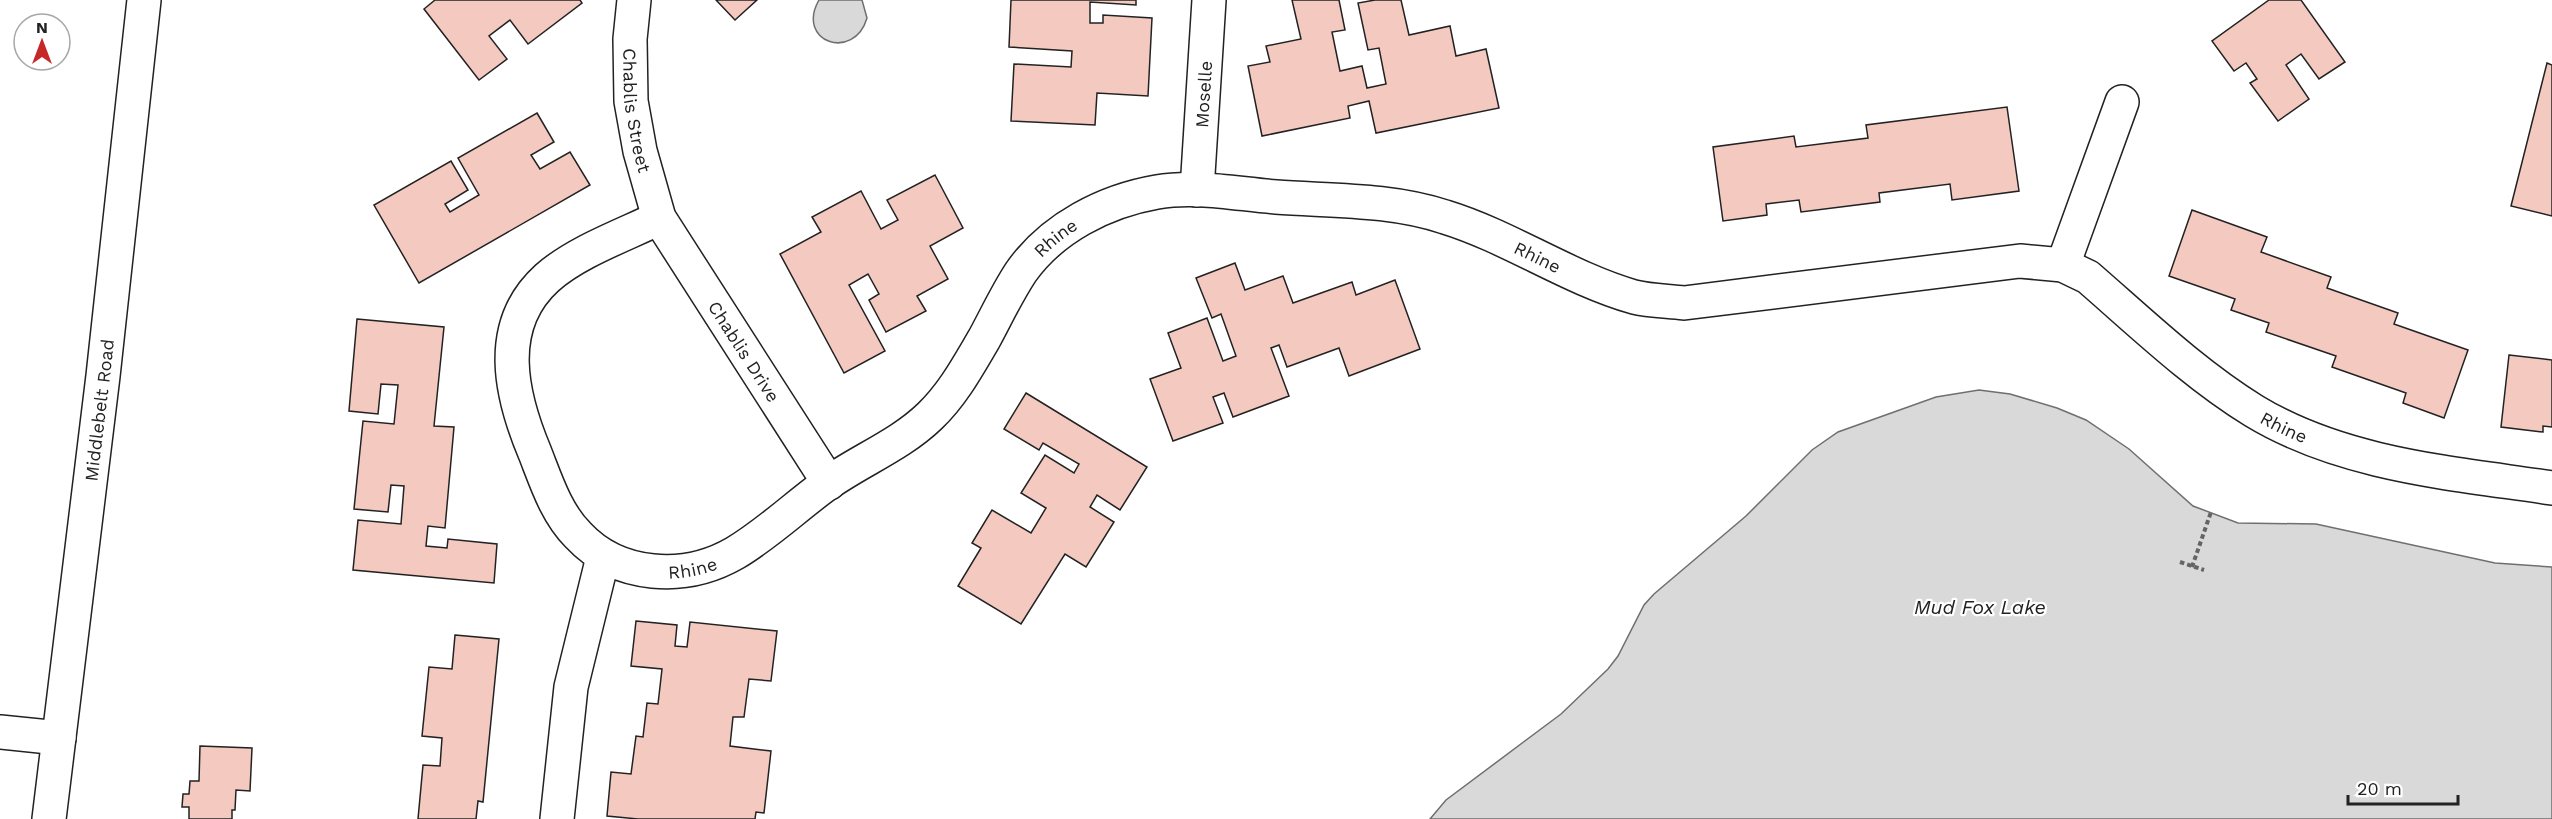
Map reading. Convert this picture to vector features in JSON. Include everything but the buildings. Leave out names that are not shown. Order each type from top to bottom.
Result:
[{"type":"street","name":"Middlebelt Road","points":[[49,819],[103,376],[144,0]]},
{"type":"street","name":"Chablis Street","points":[[634,0],[630,39],[632,100],[640,151],[659,218]]},
{"type":"street","name":"Moselle","points":[[1197,190],[1209,0]]},
{"type":"street","points":[[2062,265],[2122,102]]},
{"type":"street","name":"Rhine","points":[[659,218],[573,260],[547,278],[530,298],[519,321],[511,358],[512,382],[518,405],[550,491],[560,511],[577,534],[603,557],[638,569],[660,572],[687,571],[712,564],[735,553],[829,483],[898,442],[932,415],[962,379],[1022,271],[1046,244],[1079,219],[1130,198],[1162,191],[1197,190],[1401,206],[1447,217],[1636,297],[1684,303],[1727,300],[2020,261],[2062,265],[2088,277],[2222,389],[2256,412],[2291,429],[2334,447],[2420,468],[2552,488]]},
{"type":"street","name":"Chablis Drive","points":[[659,218],[829,483]]},
{"type":"street","points":[[557,819],[571,687],[603,557]]},
{"type":"street","points":[[0,732],[59,738]]},
{"type":"path","points":[[2192,567],[2211,512]]},
{"type":"path","points":[[2180,562],[2204,570]]},
{"type":"water","points":[[819,0],[862,0],[867,18],[860,32],[851,40],[840,43],[820,36],[815,27],[814,15]]},
{"type":"water","name":"Mud Fox Lake","points":[[1979,390],[2010,394],[2057,408],[2086,420],[2129,449],[2193,506],[2238,523],[2316,524],[2495,563],[2552,567],[2552,819],[1430,819],[1446,800],[1561,714],[1608,669],[1618,656],[1644,605],[1654,594],[1746,516],[1812,450],[1838,432],[1936,397]]}]
